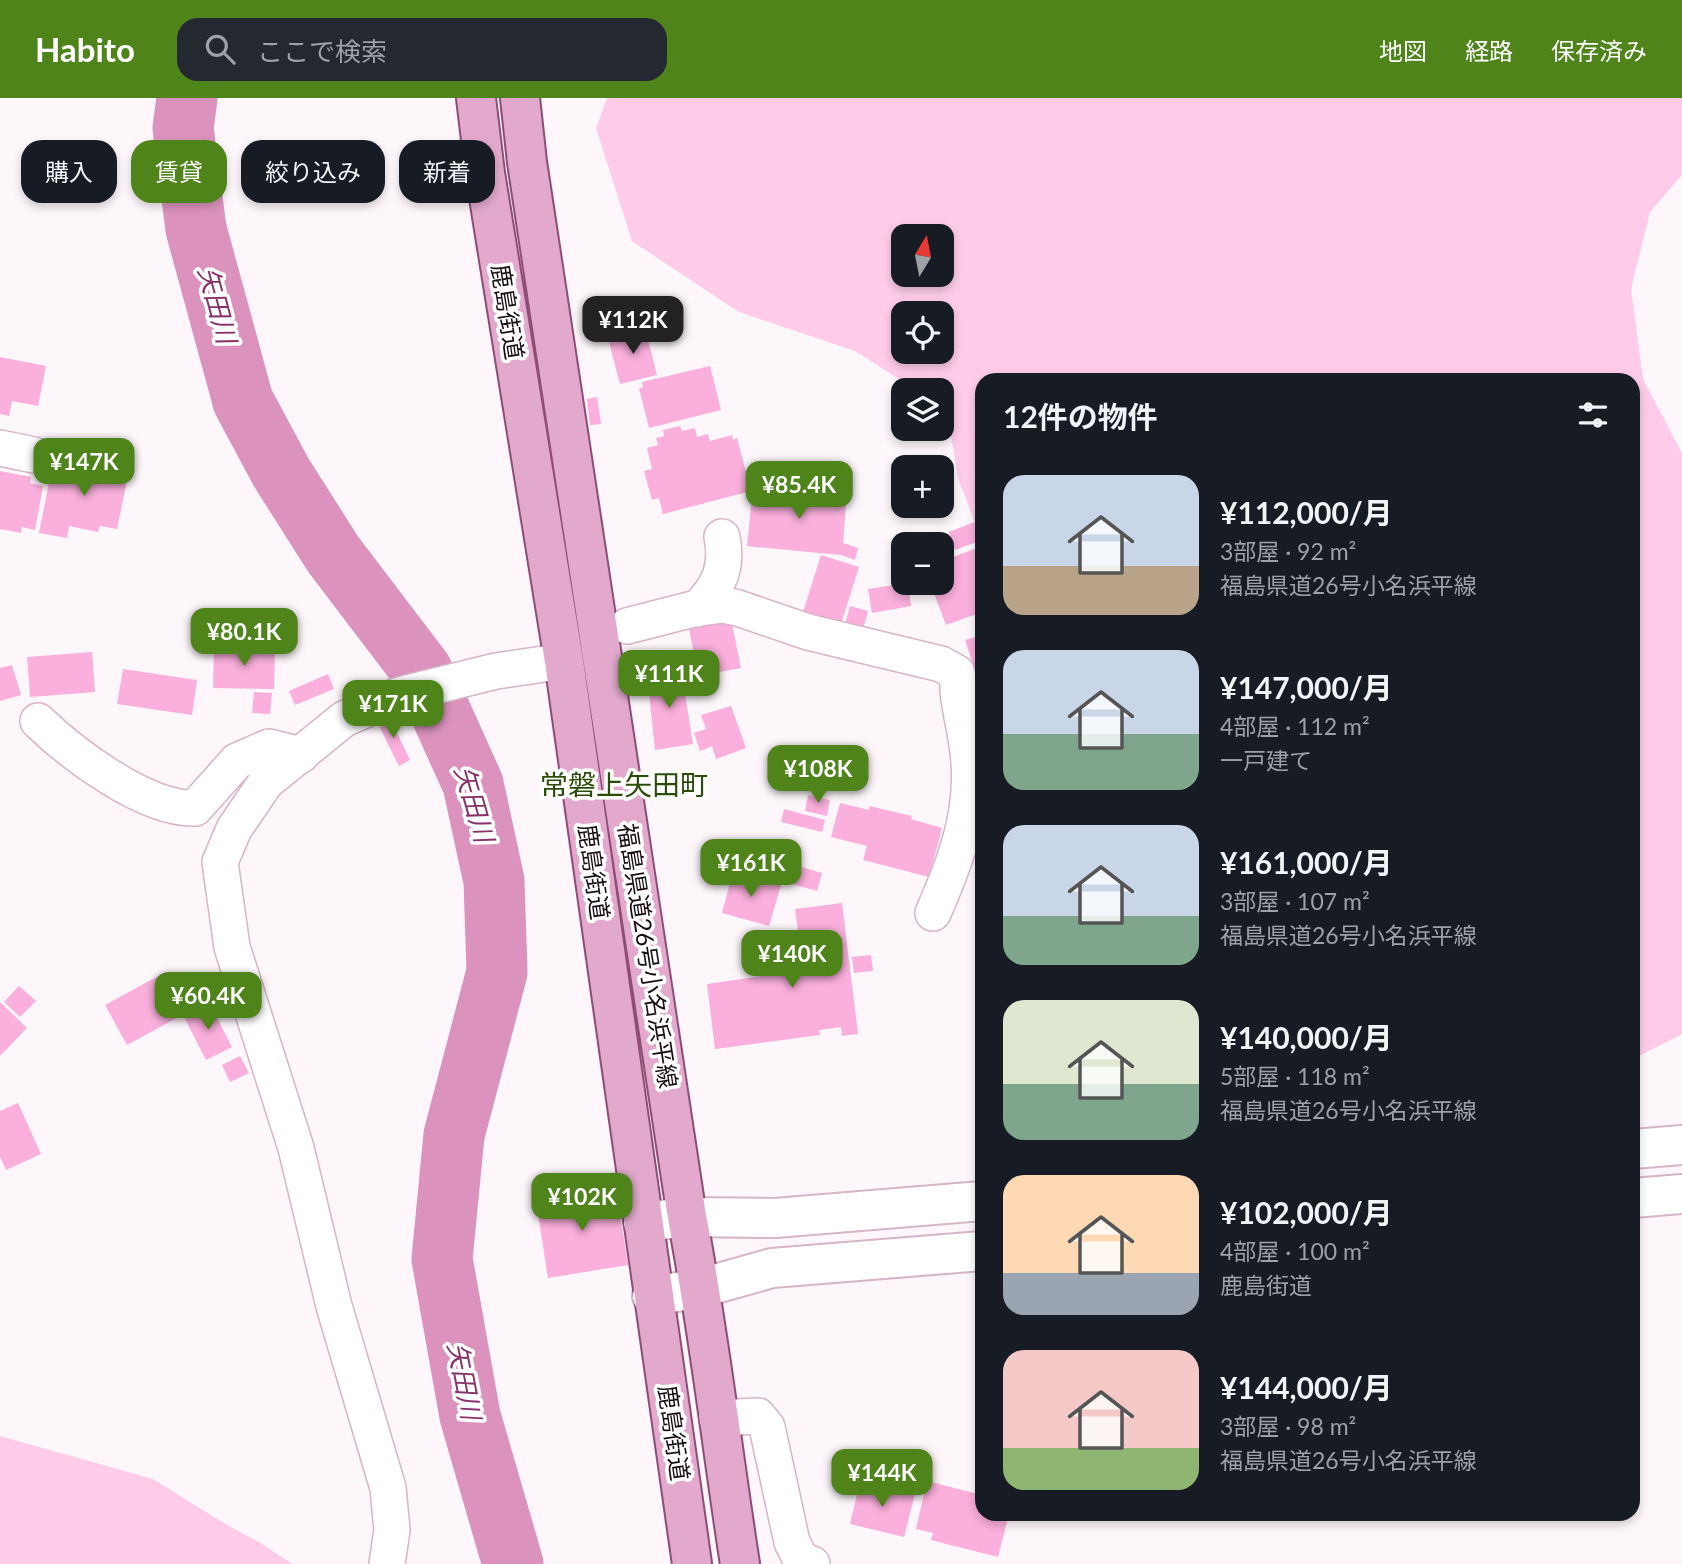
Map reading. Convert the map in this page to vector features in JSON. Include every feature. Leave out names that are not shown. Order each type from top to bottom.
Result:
[{"type":"main road","name":"鹿島街道","points":[[476,98],[485,173],[564,661],[692,1564]]},
{"type":"main road","name":"福島県道26号小名浜平線","points":[[520,98],[527,162],[687,1217],[701,1288],[717,1418],[740,1564]]},
{"type":"street","points":[[0,448],[34,455]]},
{"type":"street","points":[[710,607],[712,594],[723,567],[725,555],[722,537]]},
{"type":"street","points":[[627,626],[710,607],[735,597],[774,597]]},
{"type":"street","points":[[710,607],[738,608],[808,632],[941,664],[957,673],[970,787],[964,830],[950,875],[933,913]]},
{"type":"street","points":[[872,647],[883,643],[926,639]]},
{"type":"street","points":[[387,1564],[392,1530],[388,1488],[334,1307],[296,1148],[232,947],[220,862],[234,829],[266,782],[344,719],[399,695],[496,670],[564,661]]},
{"type":"street","points":[[963,725],[968,711],[970,682]]},
{"type":"street","points":[[38,721],[63,746],[127,788],[163,804],[181,808],[195,808],[237,761],[269,747],[301,755]]},
{"type":"street","points":[[1640,1148],[1682,1145]]},
{"type":"street","points":[[1640,1197],[1682,1194]]},
{"type":"street","points":[[643,1222],[687,1217],[775,1218],[975,1202]]},
{"type":"street","points":[[652,1296],[701,1288],[772,1269],[975,1252]]},
{"type":"street","points":[[717,1418],[758,1416],[767,1427],[792,1542],[802,1560],[812,1564]]},
{"type":"shaded area","points":[[607,98],[1682,98],[1682,175],[1650,212],[1631,289],[1643,379],[1682,453],[1682,1034],[1640,1055],[1640,373],[975,373],[975,523],[958,478],[952,441],[954,378],[897,378],[855,351],[739,312],[632,241],[596,128]]},
{"type":"shaded area","points":[[0,1436],[153,1479],[292,1564],[0,1564]]},
{"type":"building","points":[[645,328],[657,375],[620,384],[608,338]]},
{"type":"building","points":[[0,357],[46,366],[38,406],[12,401],[9,416],[0,414]]},
{"type":"building","points":[[710,366],[721,410],[649,428],[639,388],[643,388],[642,382]]},
{"type":"building","points":[[597,397],[601,424],[590,425],[587,399]]},
{"type":"building","points":[[680,426],[682,431],[695,428],[697,437],[708,434],[710,441],[732,435],[733,440],[737,438],[751,491],[663,514],[659,498],[652,500],[644,471],[652,469],[647,448],[658,445],[656,438],[664,436],[663,430]]},
{"type":"building","points":[[105,453],[127,458],[122,480],[127,480],[117,529],[100,526],[98,532],[69,526],[67,538],[39,533],[53,462],[91,470],[91,473],[100,475]]},
{"type":"building","points":[[0,471],[31,477],[30,483],[43,486],[35,530],[22,527],[21,533],[0,529]]},
{"type":"building","points":[[753,486],[786,489],[786,486],[847,492],[843,543],[858,548],[855,560],[841,555],[747,546]]},
{"type":"building","points":[[975,522],[975,543],[955,550],[954,532],[949,532]]},
{"type":"building","points":[[975,549],[975,615],[946,625],[935,595],[954,595],[954,557]]},
{"type":"building","points":[[821,555],[859,567],[841,624],[803,612]]},
{"type":"building","points":[[891,586],[891,595],[910,595],[911,606],[872,613],[868,589]]},
{"type":"building","points":[[850,606],[868,611],[863,629],[845,624]]},
{"type":"building","points":[[730,614],[741,668],[698,676],[689,628],[696,627],[695,621]]},
{"type":"building","points":[[975,637],[975,670],[965,640]]},
{"type":"building","points":[[214,646],[275,647],[274,689],[213,688]]},
{"type":"building","points":[[92,652],[95,692],[30,697],[27,657]]},
{"type":"building","points":[[12,665],[21,695],[0,701],[0,668]]},
{"type":"building","points":[[123,669],[197,680],[192,715],[117,704]]},
{"type":"building","points":[[681,669],[693,744],[655,750],[647,674]]},
{"type":"building","points":[[328,674],[334,689],[295,705],[289,691]]},
{"type":"building","points":[[254,692],[272,693],[270,714],[252,713]]},
{"type":"building","points":[[731,706],[746,748],[716,759],[712,746],[700,751],[694,733],[706,729],[701,715]]},
{"type":"building","points":[[388,714],[410,760],[399,766],[376,720]]},
{"type":"building","points":[[808,795],[830,800],[827,816],[805,811]]},
{"type":"building","points":[[840,803],[869,810],[869,806],[912,816],[911,819],[942,828],[929,877],[863,860],[867,846],[831,837]]},
{"type":"building","points":[[784,809],[825,820],[822,832],[781,822]]},
{"type":"building","points":[[727,844],[749,849],[744,871],[721,865]]},
{"type":"building","points":[[756,847],[782,855],[780,861],[822,873],[817,891],[749,872]]},
{"type":"building","points":[[733,872],[781,885],[769,926],[722,913]]},
{"type":"building","points":[[842,903],[858,1034],[842,1036],[841,1027],[819,1030],[820,1035],[715,1049],[707,984],[803,970],[795,909]]},
{"type":"building","points":[[871,955],[873,971],[854,973],[852,957]]},
{"type":"building","points":[[162,974],[184,1014],[127,1045],[105,1005]]},
{"type":"building","points":[[19,986],[36,1001],[20,1017],[4,1002]]},
{"type":"building","points":[[0,1002],[27,1028],[0,1056]]},
{"type":"building","points":[[210,1004],[232,1047],[206,1060],[184,1017]]},
{"type":"building","points":[[240,1056],[249,1073],[230,1082],[222,1065]]},
{"type":"building","points":[[18,1103],[41,1154],[6,1170],[0,1157],[0,1111]]},
{"type":"building","points":[[616,1188],[628,1265],[548,1278],[536,1201]]},
{"type":"building","points":[[860,1481],[915,1494],[904,1537],[850,1524]]},
{"type":"building","points":[[927,1481],[975,1493],[975,1521],[1007,1521],[998,1557],[931,1540],[933,1533],[916,1529]]},
{"type":"waterway","name":"矢田川","points":[[187,98],[183,128],[196,229],[243,401],[281,472],[333,554],[422,671],[473,784],[494,881],[497,972],[454,1135],[442,1259],[470,1416],[513,1564]]},
{"type":"district","name":"常磐上矢田町","points":[[624,785]]}]
